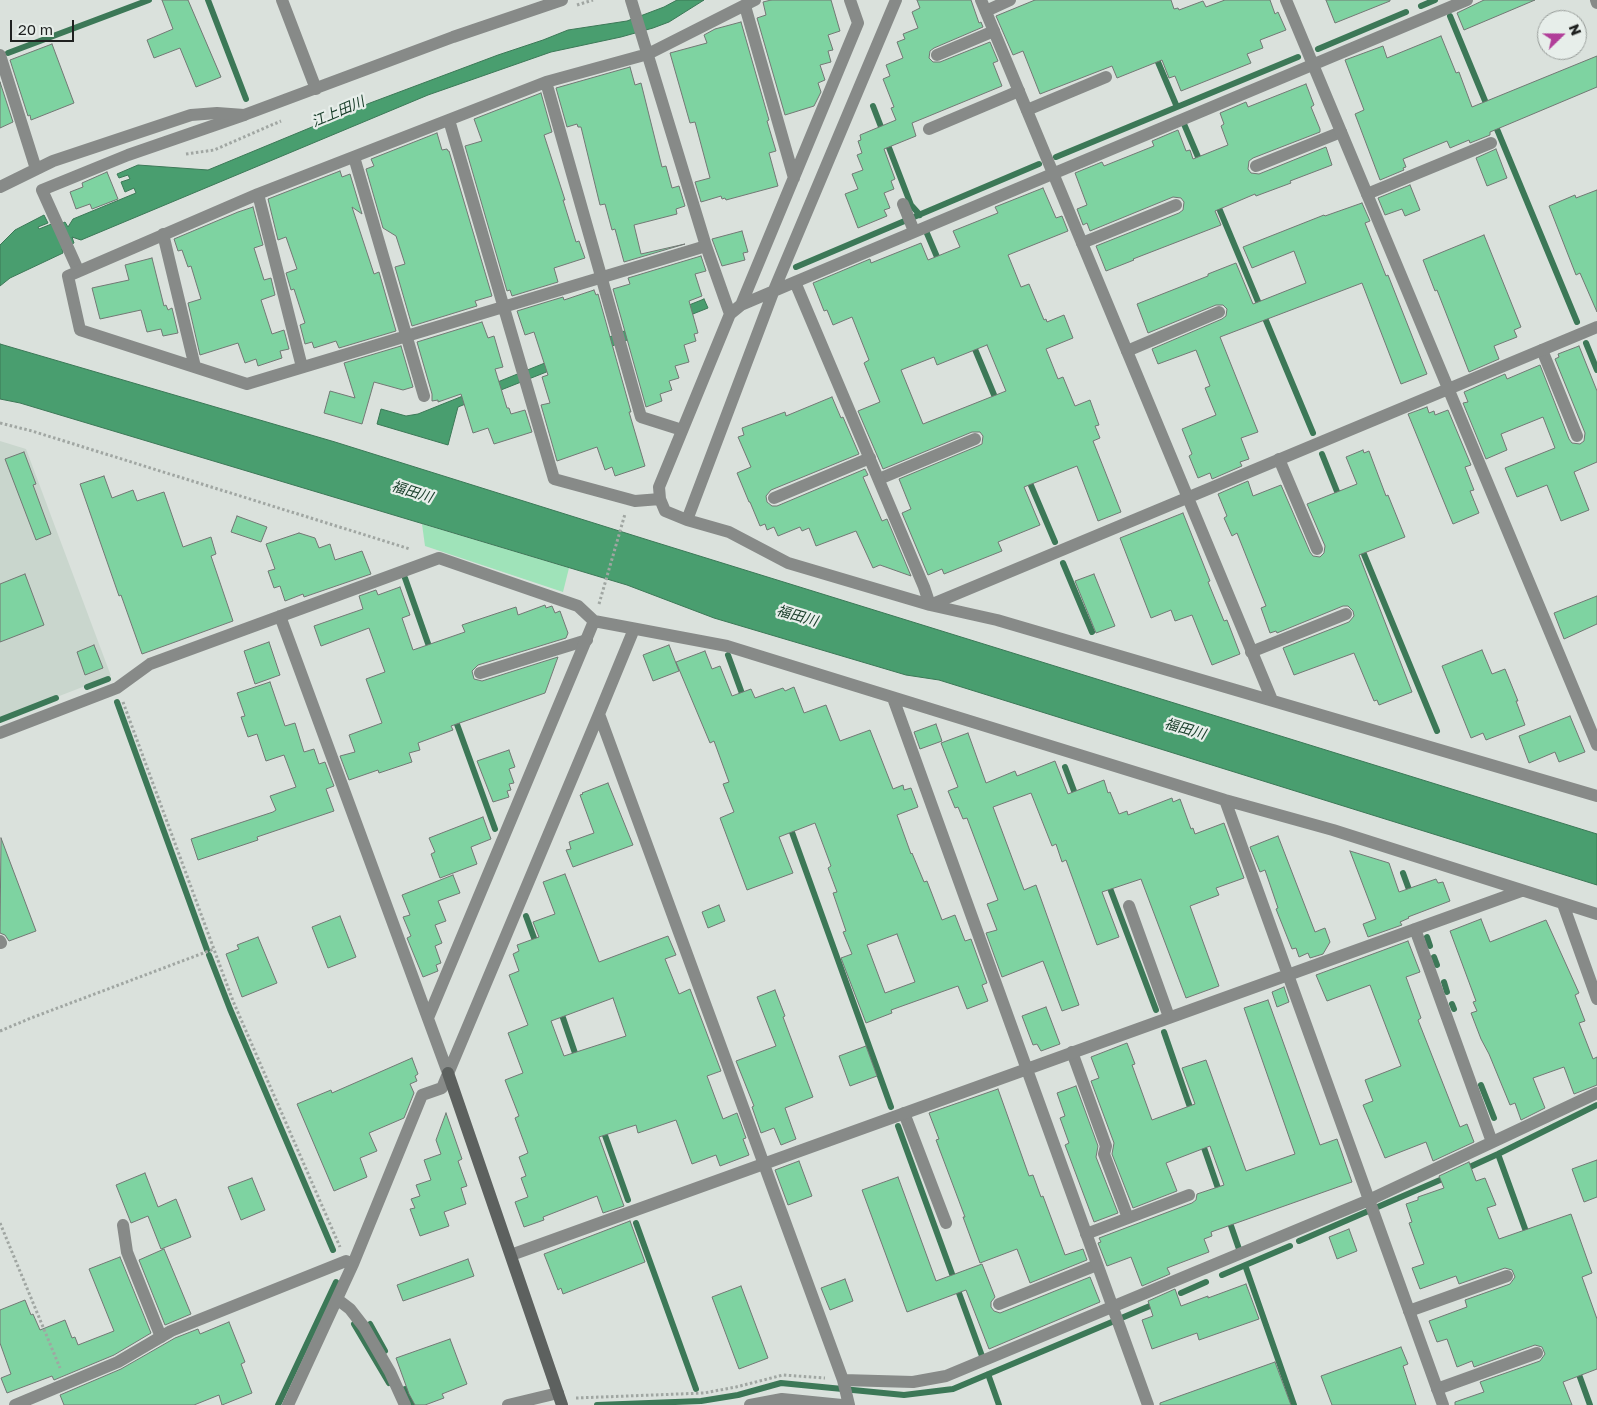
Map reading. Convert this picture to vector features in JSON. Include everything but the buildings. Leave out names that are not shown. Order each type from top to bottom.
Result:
[{"type":"street","points":[[282,0],[316,89]]},
{"type":"street","points":[[78,270],[42,190],[128,156],[316,89],[453,37],[562,0]]},
{"type":"street","points":[[631,0],[706,246],[730,314]]},
{"type":"street","points":[[741,305],[858,22],[850,0]]},
{"type":"street","points":[[687,520],[774,290],[896,0]]},
{"type":"street","points":[[1010,0],[983,5],[1272,700]]},
{"type":"street","points":[[1286,0],[1597,745]]},
{"type":"street","points":[[1467,0],[1053,173],[908,218],[795,282],[741,305],[730,314],[659,487],[660,499],[665,511],[687,520],[729,532],[788,563],[930,605],[997,620],[1597,796]]},
{"type":"street","points":[[706,246],[247,384],[80,330],[68,276],[78,270],[258,194],[546,82],[648,54],[750,3],[794,178]]},
{"type":"street","points":[[936,54],[994,32]]},
{"type":"street","points":[[0,56],[36,169]]},
{"type":"street","points":[[1027,110],[1106,77]]},
{"type":"street","points":[[546,82],[641,417],[682,430]]},
{"type":"street","points":[[929,129],[1019,91]]},
{"type":"street","points":[[0,187],[53,161],[191,115],[217,113],[244,115]]},
{"type":"street","points":[[449,120],[554,479],[636,501],[660,499]]},
{"type":"street","points":[[1256,166],[1341,132]]},
{"type":"street","points":[[1367,194],[1491,143]]},
{"type":"street","points":[[354,157],[424,396]]},
{"type":"street","points":[[258,194],[302,367]]},
{"type":"street","points":[[1082,243],[1176,205]]},
{"type":"street","points":[[163,234],[195,367]]},
{"type":"street","points":[[795,282],[930,605]]},
{"type":"street","points":[[1127,351],[1219,312]]},
{"type":"street","points":[[930,605],[1597,327]]},
{"type":"street","points":[[1542,350],[1577,436]]},
{"type":"street","points":[[878,479],[975,439]]},
{"type":"street","points":[[774,498],[870,458]]},
{"type":"street","points":[[1279,460],[1317,550]]},
{"type":"street","points":[[0,733],[117,688],[150,664],[439,558],[578,606],[594,621],[727,646],[1225,800],[1334,830],[1597,914]]},
{"type":"street","points":[[1252,652],[1346,614]]},
{"type":"street","points":[[280,616],[448,1073],[560,1399],[508,1405]]},
{"type":"street","points":[[428,1018],[594,621]]},
{"type":"street","points":[[288,1405],[337,1299],[350,1262],[422,1095],[442,1088],[634,629]]},
{"type":"street","points":[[480,673],[587,640]]},
{"type":"street","points":[[893,698],[1148,1405]]},
{"type":"street","points":[[599,714],[843,1382],[846,1403],[782,1399],[756,1405]]},
{"type":"street","points":[[1225,800],[1443,1405]]},
{"type":"street","points":[[511,1255],[1521,891]]},
{"type":"street","points":[[1563,904],[1597,999]]},
{"type":"street","points":[[1129,906],[1169,1017]]},
{"type":"street","points":[[1415,929],[1492,1142]]},
{"type":"street","points":[[1072,1052],[1106,1146],[1104,1154],[1128,1218]]},
{"type":"street","points":[[843,1382],[913,1382],[946,1376],[1371,1205],[1492,1142],[1597,1093]]},
{"type":"street","points":[[904,1112],[946,1223]]},
{"type":"street","points":[[1086,1234],[1189,1195]]},
{"type":"street","points":[[123,1225],[127,1252],[161,1337]]},
{"type":"street","points":[[15,1405],[67,1385],[118,1362],[170,1331],[350,1262]]},
{"type":"street","points":[[999,1304],[1098,1265]]},
{"type":"street","points":[[1409,1311],[1507,1276]]},
{"type":"street","points":[[337,1299],[350,1309],[364,1327],[390,1372],[405,1405]]},
{"type":"street","points":[[1437,1389],[1537,1353]]},
{"type":"path","points":[[0,424],[41,434],[411,550]]},
{"type":"path","points":[[598,604],[628,506]]},
{"type":"path","points":[[117,688],[234,1001],[350,1262]]},
{"type":"path","points":[[0,1031],[40,1014],[214,949]]},
{"type":"path","points":[[0,1223],[67,1385]]},
{"type":"path","points":[[560,1399],[704,1393],[783,1375],[843,1382]]},
{"type":"shaded area","points":[[0,441],[26,449],[111,676],[0,719]]},
{"type":"shaded area","points":[[422,524],[569,568],[563,592],[425,546]]},
{"type":"water","points":[[677,0],[704,0],[669,22],[653,28],[551,52],[428,95],[81,240],[72,237],[74,243],[62,249],[63,253],[10,278],[0,286],[0,245],[15,230],[44,215],[48,223],[38,227],[39,229],[59,221],[61,224],[65,222],[68,227],[73,219],[136,193],[134,188],[125,192],[121,182],[130,179],[128,175],[119,178],[117,174],[138,165],[208,170],[370,103],[498,55],[568,30],[627,21]]},
{"type":"water","points":[[704,299],[708,308],[458,407],[448,445],[377,424],[381,409],[406,416],[418,414]]},
{"type":"water","name":"福田川","points":[[0,344],[335,442],[1597,834],[1597,885],[939,680],[906,675],[714,618],[627,585],[20,403],[0,399]]},
{"type":"waterway","points":[[8,53],[149,0]]},
{"type":"waterway","points":[[208,0],[246,99]]},
{"type":"waterway","points":[[1421,6],[1435,0]]},
{"type":"waterway","points":[[1318,49],[1406,12]]},
{"type":"waterway","points":[[1450,16],[1488,108]]},
{"type":"waterway","points":[[1155,55],[1177,107]]},
{"type":"waterway","points":[[1056,157],[1298,57]]},
{"type":"waterway","points":[[873,106],[911,205],[920,215]]},
{"type":"waterway","points":[[1494,122],[1577,322]]},
{"type":"waterway","points":[[1184,124],[1201,164]]},
{"type":"waterway","points":[[796,267],[1039,164]]},
{"type":"waterway","points":[[1216,201],[1313,433]]},
{"type":"waterway","points":[[926,231],[940,264]]},
{"type":"waterway","points":[[972,342],[997,402]]},
{"type":"waterway","points":[[1586,343],[1597,370]]},
{"type":"waterway","points":[[1322,454],[1340,499]]},
{"type":"waterway","points":[[1027,476],[1055,542]]},
{"type":"waterway","points":[[1361,547],[1437,731]]},
{"type":"waterway","points":[[1063,563],[1092,632]]},
{"type":"waterway","points":[[405,578],[431,652]]},
{"type":"waterway","points":[[728,655],[744,699]]},
{"type":"waterway","points":[[87,687],[108,679]]},
{"type":"waterway","points":[[0,720],[56,698]]},
{"type":"waterway","points":[[117,702],[207,950]]},
{"type":"waterway","points":[[454,716],[495,829]]},
{"type":"waterway","points":[[1065,767],[1077,799]]},
{"type":"waterway","points":[[789,824],[891,1107]]},
{"type":"waterway","points":[[1403,873],[1411,895]]},
{"type":"waterway","points":[[1108,883],[1156,1010]]},
{"type":"waterway","points":[[526,916],[537,946]]},
{"type":"waterway","points":[[1427,937],[1430,946]]},
{"type":"waterway","points":[[209,955],[230,1009],[333,1250]]},
{"type":"waterway","points":[[1434,957],[1437,965]]},
{"type":"waterway","points":[[1444,982],[1447,992]]},
{"type":"waterway","points":[[1452,1004],[1454,1009]]},
{"type":"waterway","points":[[560,1009],[577,1059]]},
{"type":"waterway","points":[[1164,1032],[1192,1113]]},
{"type":"waterway","points":[[1481,1085],[1494,1118]]},
{"type":"waterway","points":[[1463,1170],[1597,1105]]},
{"type":"waterway","points":[[898,1126],[982,1356]]},
{"type":"waterway","points":[[602,1127],[628,1200]]},
{"type":"waterway","points":[[1202,1142],[1220,1194]]},
{"type":"waterway","points":[[1498,1154],[1528,1237]]},
{"type":"waterway","points":[[1299,1241],[1447,1177]]},
{"type":"waterway","points":[[1228,1217],[1239,1249]]},
{"type":"waterway","points":[[636,1223],[696,1389]]},
{"type":"waterway","points":[[1222,1275],[1290,1246]]},
{"type":"waterway","points":[[1245,1265],[1294,1405]]},
{"type":"waterway","points":[[278,1405],[336,1282]]},
{"type":"waterway","points":[[1181,1293],[1206,1282]]},
{"type":"waterway","points":[[597,1405],[701,1401],[738,1395],[781,1383],[904,1395],[953,1389],[1157,1303]]},
{"type":"waterway","points":[[354,1324],[389,1383]]},
{"type":"waterway","points":[[370,1324],[385,1351]]},
{"type":"waterway","points":[[1577,1369],[1590,1405]]},
{"type":"waterway","points":[[988,1374],[999,1405]]},
{"type":"waterway","points":[[405,1389],[412,1405]]},
{"type":"water label","name":"江上田川","points":[[338,112]]}]
